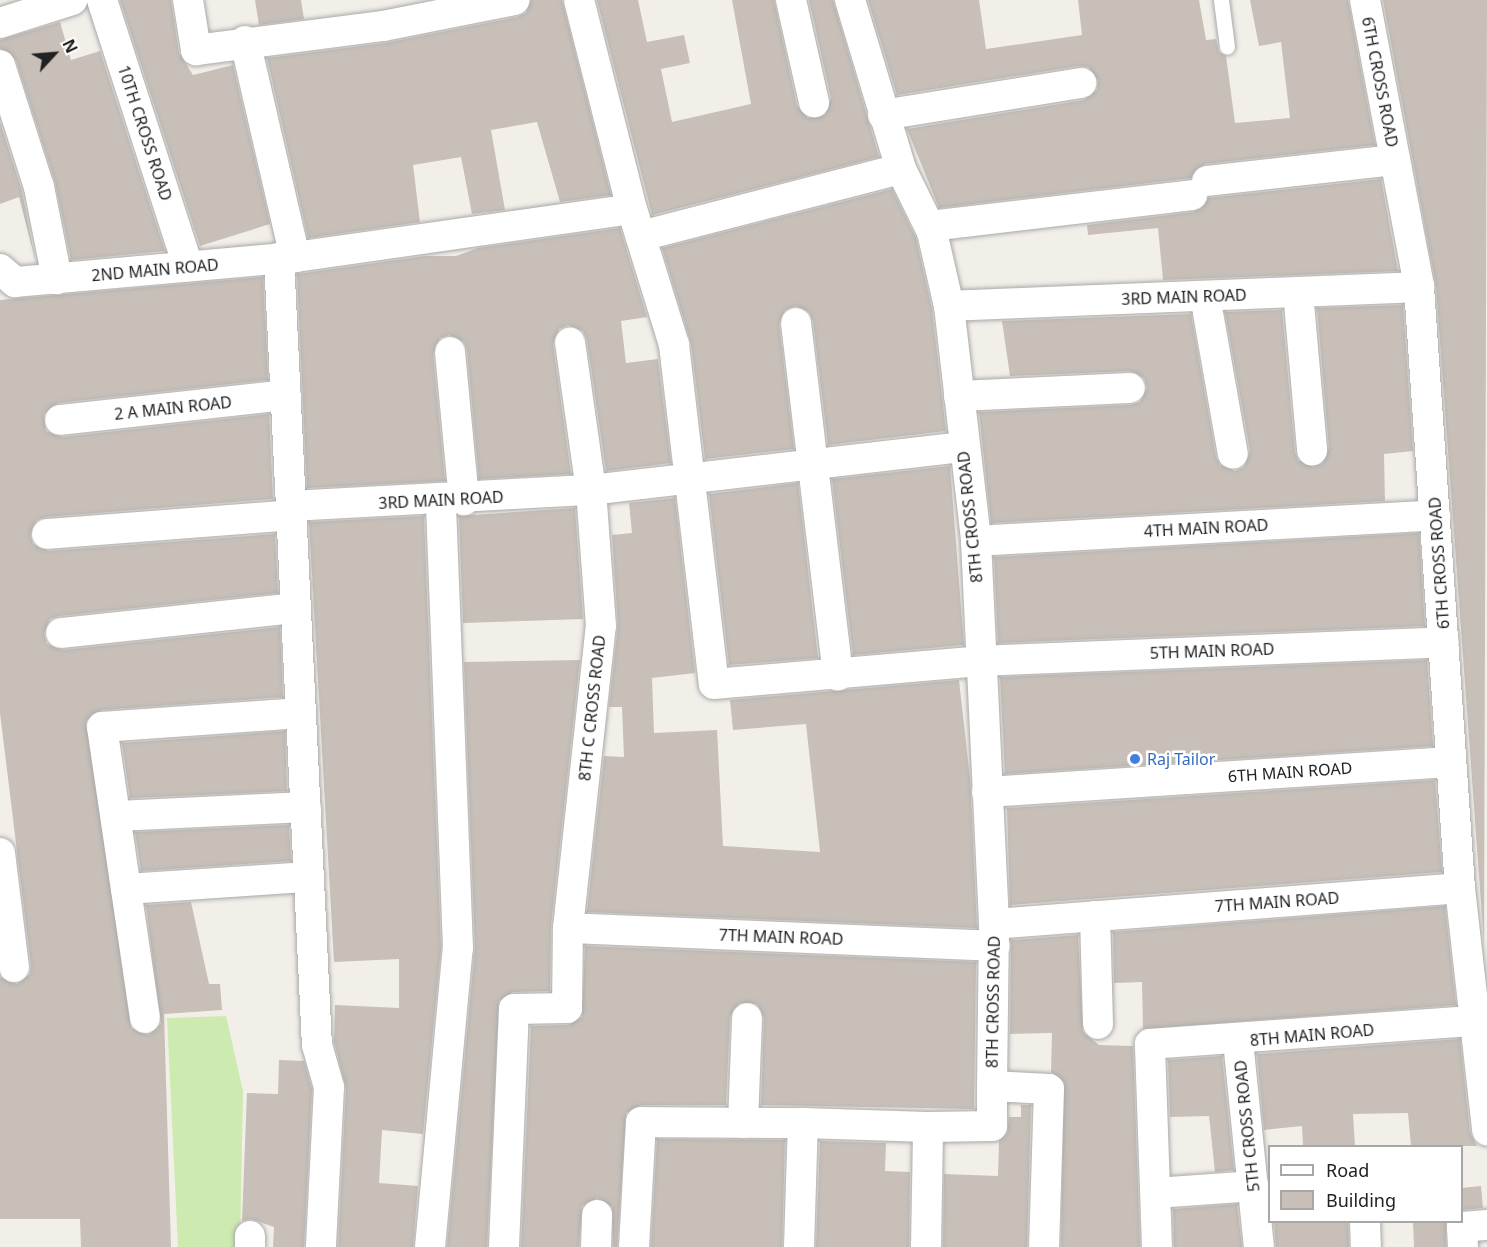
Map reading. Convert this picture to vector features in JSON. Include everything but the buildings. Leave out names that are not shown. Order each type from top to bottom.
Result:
[{"type":"street","points":[[0,23],[72,0]]},
{"type":"street","name":"10TH CROSS ROAD","points":[[102,0],[188,266]]},
{"type":"street","points":[[188,0],[196,50],[381,13],[514,0]]},
{"type":"street","points":[[579,0],[636,223],[674,345],[691,477]]},
{"type":"street","points":[[791,0],[814,102]]},
{"type":"street","name":"8TH CROSS ROAD","points":[[850,0],[901,169],[930,226],[949,306],[962,447],[976,541],[994,935],[992,1126],[928,1127]]},
{"type":"street","name":"6TH CROSS ROAD","points":[[1365,0],[1419,287],[1460,888],[1487,1130]]},
{"type":"street","points":[[245,41],[287,257],[286,395],[317,1045],[329,1087],[321,1247]]},
{"type":"street","points":[[0,64],[39,186],[57,279]]},
{"type":"street","points":[[883,115],[1082,82]]},
{"type":"street","points":[[930,226],[1395,160]]},
{"type":"street","name":"2ND MAIN ROAD","points":[[8,275],[57,279],[636,223],[901,169]]},
{"type":"street","name":"3RD MAIN ROAD","points":[[949,306],[1419,287]]},
{"type":"street","points":[[1298,292],[1312,450]]},
{"type":"street","points":[[1205,296],[1233,454]]},
{"type":"street","points":[[796,323],[810,463],[838,676]]},
{"type":"street","name":"8TH C CROSS ROAD","points":[[504,1247],[514,1009],[567,1008],[568,928],[601,626],[591,490],[570,342]]},
{"type":"street","points":[[430,1247],[458,948],[450,352]]},
{"type":"street","points":[[959,396],[1130,388]]},
{"type":"street","name":"2 A MAIN ROAD","points":[[60,420],[286,395]]},
{"type":"street","points":[[591,490],[962,447]]},
{"type":"street","name":"5TH MAIN ROAD","points":[[691,477],[714,684],[838,676],[980,661],[1444,642]]},
{"type":"street","name":"3RD MAIN ROAD","points":[[47,534],[292,510],[591,490]]},
{"type":"street","name":"4TH MAIN ROAD","points":[[976,541],[1436,515]]},
{"type":"street","points":[[61,633],[296,608]]},
{"type":"street","points":[[145,1018],[117,816],[102,727],[301,713]]},
{"type":"street","name":"6TH MAIN ROAD","points":[[987,792],[1450,762]]},
{"type":"street","points":[[117,816],[306,807]]},
{"type":"street","points":[[0,853],[14,967]]},
{"type":"street","points":[[126,889],[309,877]]},
{"type":"street","name":"7TH MAIN ROAD","points":[[568,928],[994,935],[1095,916],[1460,888]]},
{"type":"street","points":[[1095,916],[1098,1024]]},
{"type":"street","points":[[743,1123],[747,1018]]},
{"type":"street","name":"8TH MAIN ROAD","points":[[1156,1193],[1150,1044],[1238,1041],[1474,1021]]},
{"type":"street","name":"5TH CROSS ROAD","points":[[1238,1041],[1259,1247]]},
{"type":"street","name":"8TH CROSS ROAD","points":[[992,1086],[1049,1089],[1044,1247]]},
{"type":"street","points":[[634,1247],[641,1122],[803,1123],[928,1127],[926,1247]]},
{"type":"street","points":[[799,1247],[803,1123]]},
{"type":"street","points":[[1157,1247],[1156,1193],[1254,1186]]},
{"type":"street","points":[[596,1247],[597,1215]]},
{"type":"street","points":[[1365,1223],[1366,1247]]},
{"type":"street","points":[[1463,1247],[1462,1227],[1487,1225]]},
{"type":"lane","points":[[1221,0],[1227,47]]},
{"type":"green space","points":[[226,1016],[243,1091],[240,1247],[178,1247],[167,1018]]},
{"type":"place","name":"Raj Tailor","points":[[1135,759]]}]
